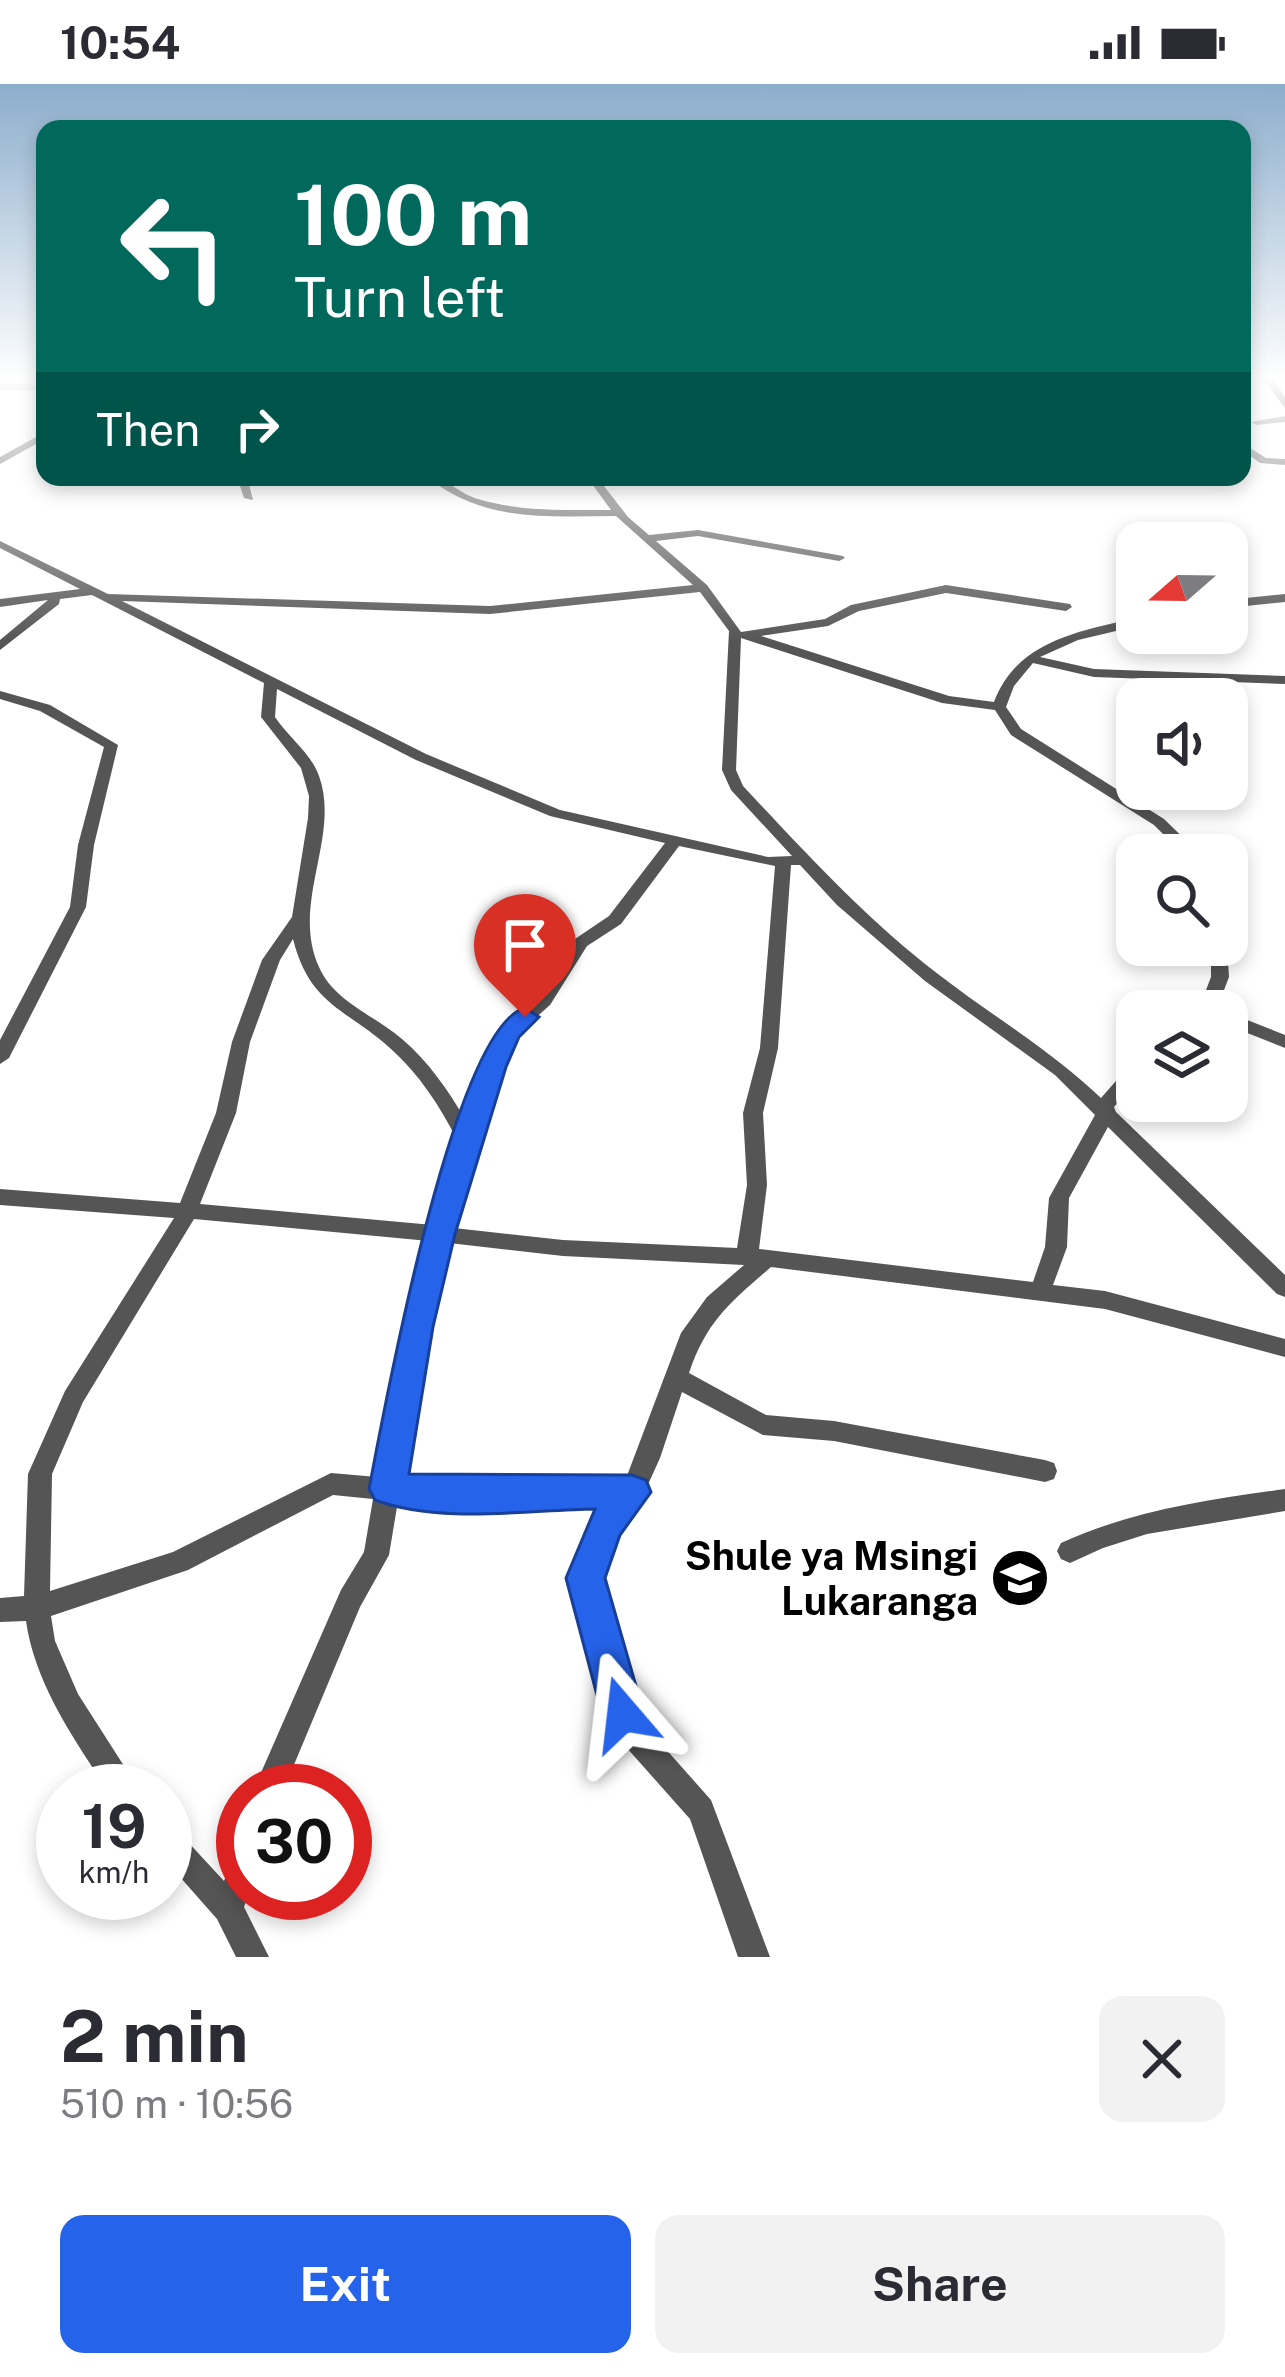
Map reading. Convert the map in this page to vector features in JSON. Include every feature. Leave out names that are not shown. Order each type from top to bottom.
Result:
[{"type":"street","points":[[245,486],[249,498]]},
{"type":"street","points":[[446,486],[467,500],[521,513],[619,514]]},
{"type":"street","points":[[599,486],[619,514],[704,588],[740,633],[947,700],[999,707],[1016,732],[1171,834]]},
{"type":"street","points":[[652,538],[698,533],[839,558]]},
{"type":"street","points":[[0,544],[422,757],[555,813],[673,843],[792,862]]},
{"type":"street","points":[[0,603],[100,594],[490,610],[704,588]]},
{"type":"street","points":[[740,633],[828,622],[855,608],[946,589],[1066,607]]},
{"type":"street","points":[[0,646],[44,607],[67,597]]},
{"type":"street","points":[[1248,602],[1285,598]]},
{"type":"street","points":[[999,707],[1011,676],[1030,659],[1067,636],[1116,626]]},
{"type":"street","points":[[740,633],[730,779],[792,862],[931,977],[1062,1071],[1285,1288]]},
{"type":"street","points":[[1030,659],[1094,673],[1285,680]]},
{"type":"street","points":[[271,681],[268,717],[305,764],[315,797],[297,921],[310,968],[334,998],[394,1041],[452,1110],[467,1140]]},
{"type":"street","points":[[0,695],[44,708],[111,745],[86,844],[78,907],[0,1058]]},
{"type":"street","points":[[280,1764],[350,1599],[376,1556],[416,1327],[439,1234],[464,1166],[467,1140],[507,1033],[544,1001],[581,943],[615,920],[673,843]]},
{"type":"street","points":[[754,1957],[700,1810],[628,1728],[586,1578],[589,1558],[604,1526],[632,1492],[689,1340],[757,1257],[753,1114],[769,1048],[792,862]]},
{"type":"street","points":[[108,1764],[55,1679],[37,1608],[40,1474],[50,1445],[187,1212],[226,1112],[241,1042],[271,960],[297,921]]},
{"type":"street","points":[[1248,1027],[1285,1042]]},
{"type":"street","points":[[1040,1292],[1056,1246],[1059,1198],[1116,1096]]},
{"type":"street","points":[[0,1196],[563,1248],[757,1257],[1105,1300],[1285,1348]]},
{"type":"street","points":[[675,1377],[763,1426],[834,1431],[1045,1471]]},
{"type":"street","points":[[0,1610],[37,1608],[128,1582],[220,1546],[331,1484],[445,1494],[632,1492]]},
{"type":"street","points":[[1070,1551],[1096,1538],[1159,1522],[1285,1500]]},
{"type":"street","points":[[192,1868],[216,1895]]},
{"type":"street","points":[[234,1920],[254,1957]]},
{"type":"place","name":"Shule ya Msingi Lukaranga","points":[[1020,1578]]},
{"type":"route","points":[[525,1017],[507,1033],[491,1067],[486,1098],[467,1140],[464,1166],[439,1234],[416,1327],[388,1489],[445,1494],[632,1492],[604,1526],[589,1558],[586,1578],[623,1714]]}]
